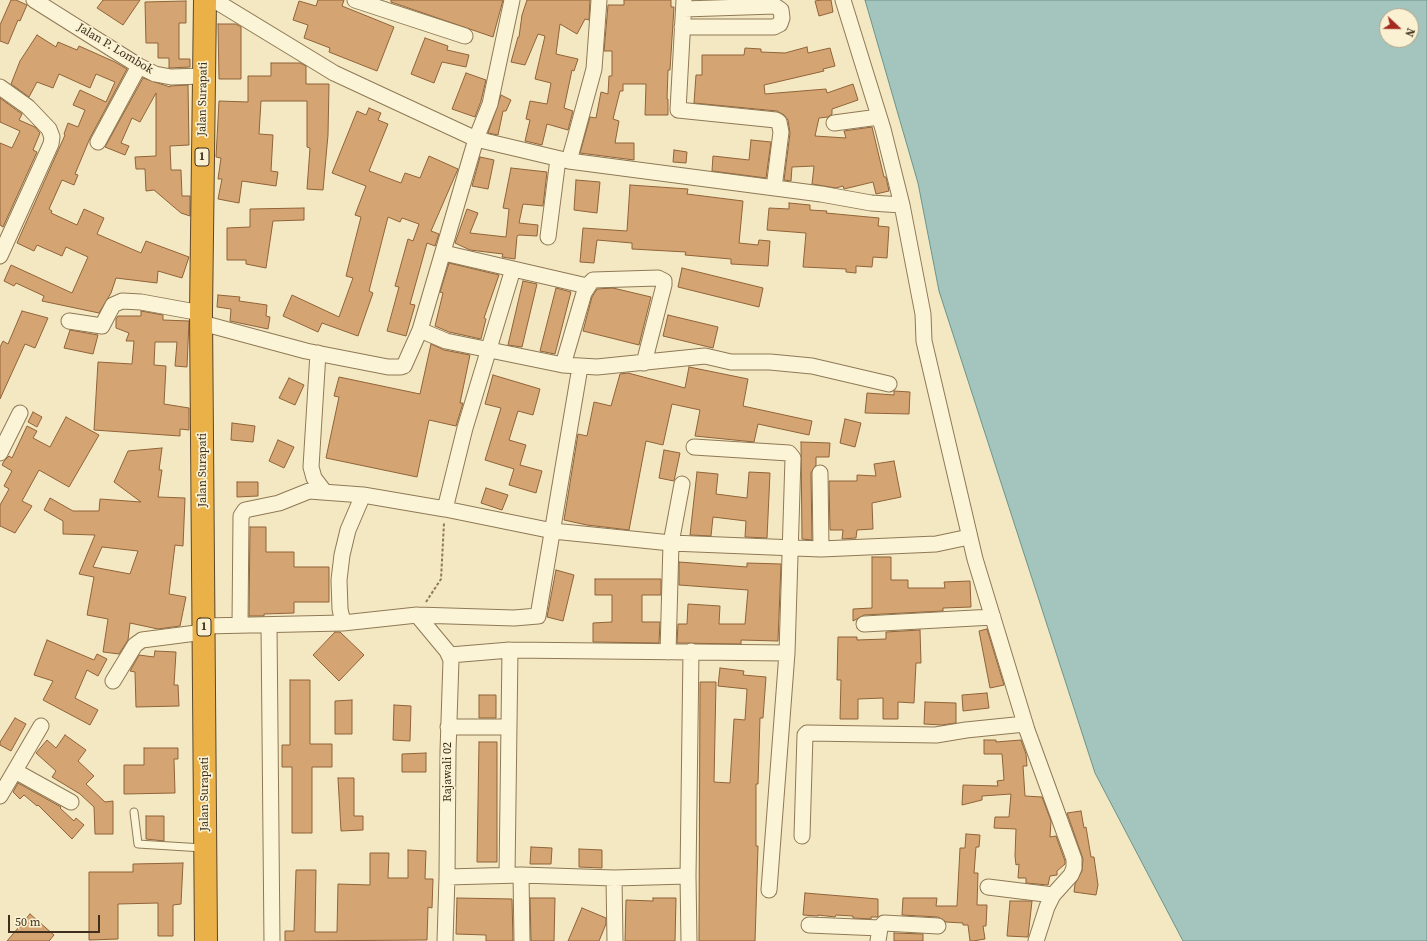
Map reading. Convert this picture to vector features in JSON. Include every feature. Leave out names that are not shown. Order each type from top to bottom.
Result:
[{"type":"highway","name":"Jalan Surapati","points":[[205,0],[201,318],[206,941]]},
{"type":"street","name":"Jalan P. Lombok","points":[[34,0],[139,66],[163,76],[203,76]]},
{"type":"street","points":[[214,0],[334,73],[476,139],[564,160],[774,188],[870,203],[902,205]]},
{"type":"street","points":[[355,0],[464,36]]},
{"type":"street","points":[[69,321],[102,326],[114,303],[126,301],[141,302],[201,318],[318,353],[388,367],[401,367],[406,363],[420,330],[444,253],[476,139],[490,104],[512,0]]},
{"type":"street","points":[[548,237],[564,160],[594,69],[599,0]]},
{"type":"street","points":[[843,0],[879,117],[902,205],[923,314],[924,341],[969,537],[1025,724],[1074,859],[1074,868],[1053,895],[1047,907],[1036,941]]},
{"type":"street","points":[[682,27],[774,27],[780,24],[782,18],[782,3],[684,4],[682,27],[678,110],[776,120],[779,122],[781,132],[774,188]]},
{"type":"street","points":[[98,142],[139,66]]},
{"type":"street","points":[[0,87],[28,107],[49,128],[52,137],[51,144],[0,256]]},
{"type":"street","points":[[834,122],[879,117]]},
{"type":"street","points":[[444,253],[587,286]]},
{"type":"street","points":[[445,509],[465,428],[513,269]]},
{"type":"street","points":[[563,365],[587,286],[593,280],[658,278],[664,281],[644,363]]},
{"type":"street","points":[[420,330],[446,341],[563,365],[580,367],[644,363],[705,356],[731,362],[770,362],[812,366],[889,384]]},
{"type":"street","points":[[318,353],[311,467],[314,478],[324,491]]},
{"type":"street","points":[[113,681],[135,645],[142,640],[204,629],[240,625],[343,623],[417,615],[514,618],[538,616],[580,367]]},
{"type":"street","points":[[0,453],[20,413]]},
{"type":"street","points":[[694,447],[788,453],[791,455],[788,653],[769,890]]},
{"type":"street","points":[[820,474],[821,549]]},
{"type":"street","points":[[668,652],[671,543],[682,484]]},
{"type":"street","points":[[240,625],[240,516],[245,510],[279,503],[309,491],[363,495],[445,509],[553,531],[671,543],[790,549],[821,549],[920,545],[969,537]]},
{"type":"street","points":[[343,623],[340,609],[339,580],[342,555],[348,530],[363,495]]},
{"type":"street","points":[[417,615],[450,654],[510,650],[788,653]]},
{"type":"street","points":[[864,624],[992,617]]},
{"type":"street","points":[[269,625],[272,941]]},
{"type":"street","points":[[510,650],[508,726],[514,875],[522,941]]},
{"type":"street","points":[[689,941],[688,876],[691,651]]},
{"type":"street","name":"Rajawali 02","points":[[445,941],[448,877],[448,727],[450,654]]},
{"type":"street","points":[[802,836],[805,735],[807,733],[936,735],[966,730],[1025,724]]},
{"type":"street","points":[[0,796],[41,726]]},
{"type":"street","points":[[448,727],[508,726]]},
{"type":"street","points":[[15,771],[71,802]]},
{"type":"street","points":[[448,877],[514,875],[614,878],[688,876]]},
{"type":"street","points":[[614,878],[615,941]]},
{"type":"street","points":[[988,887],[1053,895]]},
{"type":"street","points":[[809,925],[879,935],[884,923],[938,926]]},
{"type":"lane","points":[[134,812],[138,844],[205,849]]},
{"type":"path","points":[[417,615],[440,579],[445,509]]},
{"type":"water","points":[[865,0],[1427,0],[1427,941],[1183,941],[1095,773],[939,291],[918,183]]},
{"type":"building","points":[[11,0],[16,0],[27,5],[20,21],[18,20],[8,44],[0,41],[0,25]]},
{"type":"building","points":[[103,0],[140,0],[123,25],[97,8]]},
{"type":"building","points":[[318,0],[344,0],[342,6],[394,27],[377,71],[329,52],[330,48],[304,38],[308,25],[293,20],[299,1],[316,6]]},
{"type":"building","points":[[391,0],[503,0],[493,37],[391,2]]},
{"type":"building","points":[[527,0],[590,0],[589,20],[585,19],[577,34],[560,24],[556,54],[578,59],[574,71],[572,70],[564,108],[573,111],[568,130],[547,124],[542,145],[525,141],[530,120],[526,119],[530,101],[547,104],[551,83],[535,79],[545,36],[538,34],[525,65],[511,62],[519,37],[522,15]]},
{"type":"building","points":[[624,0],[671,0],[671,7],[674,7],[670,70],[668,70],[668,115],[645,115],[646,84],[623,84],[623,91],[620,91],[613,119],[619,121],[615,143],[634,143],[634,160],[580,153],[590,117],[596,118],[601,92],[608,94],[609,76],[612,76],[612,51],[604,51],[608,5],[624,5]]},
{"type":"building","points":[[831,0],[833,12],[819,16],[815,1]]},
{"type":"building","points":[[186,1],[186,23],[179,23],[179,59],[190,59],[190,67],[169,68],[169,58],[158,58],[158,43],[146,43],[145,2]]},
{"type":"building","points":[[218,24],[236,24],[241,27],[241,79],[219,79]]},
{"type":"building","points":[[37,35],[56,47],[58,42],[77,50],[79,46],[127,69],[90,138],[75,174],[78,175],[74,185],[62,180],[49,209],[52,211],[51,213],[77,225],[84,209],[104,218],[97,234],[141,253],[146,241],[189,257],[182,278],[158,271],[157,283],[116,278],[111,293],[99,313],[42,301],[44,296],[16,283],[14,286],[4,281],[11,265],[72,293],[88,257],[66,247],[62,256],[37,245],[34,251],[17,243],[65,135],[64,134],[68,123],[78,127],[85,110],[73,105],[80,90],[106,102],[115,82],[96,74],[90,88],[59,74],[53,88],[37,82],[29,97],[11,84],[20,61]]},
{"type":"building","points":[[425,38],[448,46],[447,50],[469,55],[466,67],[442,62],[434,83],[411,74]]},
{"type":"building","points":[[807,47],[808,53],[830,48],[835,66],[823,69],[824,71],[764,85],[765,94],[826,89],[827,93],[853,84],[858,100],[832,109],[832,114],[828,117],[819,118],[815,136],[846,138],[844,131],[872,127],[884,177],[886,177],[889,191],[876,194],[873,182],[844,189],[843,186],[836,188],[812,184],[814,166],[792,167],[791,181],[784,180],[790,133],[788,120],[784,115],[777,111],[694,103],[696,75],[702,75],[702,55],[744,55],[745,48],[761,49],[761,52],[785,53]]},
{"type":"building","points":[[271,63],[300,63],[306,66],[306,84],[329,84],[328,135],[323,190],[307,189],[310,148],[307,147],[307,101],[261,101],[259,134],[273,135],[271,171],[278,172],[276,186],[242,181],[239,203],[218,199],[222,179],[218,179],[221,158],[216,157],[219,101],[248,102],[248,76],[271,76]]},
{"type":"building","points":[[466,73],[486,80],[475,117],[452,109]]},
{"type":"building","points":[[143,78],[170,87],[188,85],[189,145],[170,146],[171,170],[181,170],[182,196],[190,196],[190,216],[181,213],[154,190],[146,191],[145,169],[136,169],[135,157],[156,156],[156,93],[140,122],[132,118],[121,143],[129,146],[125,155],[105,147]]},
{"type":"building","points":[[501,95],[511,100],[506,111],[503,111],[498,135],[488,133]]},
{"type":"building","points":[[0,98],[22,114],[19,120],[35,127],[40,133],[33,150],[37,152],[3,227],[0,225],[0,143],[12,148],[20,131],[0,122]]},
{"type":"building","points":[[369,108],[381,113],[378,120],[388,124],[369,171],[401,183],[405,173],[420,178],[429,156],[458,169],[431,231],[439,234],[435,246],[427,243],[410,304],[415,305],[406,336],[387,331],[399,287],[395,286],[408,239],[413,241],[419,224],[402,218],[400,222],[388,217],[369,291],[373,293],[358,336],[322,323],[318,332],[283,316],[292,295],[339,317],[353,278],[346,276],[361,217],[355,215],[366,186],[332,173],[357,111],[366,115]]},
{"type":"building","points":[[751,140],[771,142],[766,178],[712,171],[713,156],[749,160]]},
{"type":"building","points":[[674,150],[687,152],[686,163],[673,162]]},
{"type":"building","points":[[480,157],[494,160],[488,189],[472,186]]},
{"type":"building","points":[[511,168],[547,172],[543,206],[523,204],[519,223],[538,225],[537,236],[517,236],[515,259],[502,257],[503,254],[470,250],[455,243],[467,209],[478,213],[470,233],[506,237],[509,209],[503,208]]},
{"type":"building","points":[[576,180],[600,182],[597,213],[574,210]]},
{"type":"building","points":[[630,185],[688,189],[687,194],[743,201],[739,243],[758,245],[759,240],[770,241],[768,266],[731,264],[731,259],[685,255],[686,252],[632,249],[632,243],[597,240],[594,263],[580,262],[583,228],[627,231]]},
{"type":"building","points":[[789,203],[810,205],[810,210],[827,211],[826,213],[879,218],[878,226],[889,227],[887,258],[873,257],[872,267],[856,266],[856,273],[846,272],[846,269],[803,267],[806,233],[767,230],[769,208],[789,209]]},
{"type":"building","points":[[304,208],[304,220],[273,221],[266,268],[246,264],[246,260],[227,260],[227,228],[250,227],[250,209]]},
{"type":"building","points":[[449,263],[499,275],[484,318],[486,319],[481,339],[449,332],[435,326],[443,293],[440,292]]},
{"type":"building","points":[[682,268],[763,288],[759,307],[678,287]]},
{"type":"building","points":[[523,281],[537,284],[522,347],[508,345]]},
{"type":"building","points":[[556,288],[571,292],[555,354],[540,351]]},
{"type":"building","points":[[613,288],[651,297],[639,345],[583,331],[592,297],[597,289]]},
{"type":"building","points":[[218,295],[240,297],[239,301],[267,305],[266,316],[270,317],[268,329],[230,321],[231,309],[217,307]]},
{"type":"building","points":[[22,311],[48,318],[35,348],[25,344],[0,399],[0,347],[3,341],[8,344]]},
{"type":"building","points":[[141,311],[163,315],[163,320],[189,321],[187,367],[175,366],[177,342],[155,342],[154,365],[166,366],[164,404],[189,408],[189,430],[180,429],[180,436],[94,430],[98,362],[132,364],[134,341],[126,341],[129,333],[116,328],[116,319],[118,316],[141,316]]},
{"type":"building","points":[[668,315],[718,327],[713,348],[663,336]]},
{"type":"building","points":[[70,330],[98,335],[93,354],[64,348]]},
{"type":"building","points":[[431,344],[444,350],[470,355],[460,403],[463,403],[456,426],[429,420],[417,477],[326,458],[339,397],[334,396],[339,377],[420,394]]},
{"type":"building","points":[[689,367],[748,379],[743,406],[812,421],[809,435],[758,424],[754,442],[695,436],[700,410],[672,404],[663,445],[646,441],[629,530],[587,525],[564,520],[578,434],[587,436],[594,402],[611,406],[620,374],[628,373],[685,388]]},
{"type":"building","points":[[493,375],[540,389],[533,415],[518,411],[509,440],[526,445],[520,465],[542,471],[536,493],[509,485],[514,469],[485,460],[501,408],[485,404]]},
{"type":"building","points":[[289,378],[304,385],[295,405],[279,398]]},
{"type":"building","points":[[894,391],[910,392],[909,414],[865,413],[867,393],[894,395]]},
{"type":"building","points":[[33,412],[42,417],[37,427],[28,422]]},
{"type":"building","points":[[66,417],[99,435],[69,487],[39,470],[22,501],[32,506],[15,533],[0,526],[0,505],[9,489],[4,486],[12,471],[2,465],[4,461],[9,456],[12,458],[27,426],[37,431],[33,438],[50,447]]},
{"type":"building","points":[[845,419],[861,423],[855,447],[840,443]]},
{"type":"building","points":[[232,423],[255,426],[253,442],[231,440]]},
{"type":"building","points":[[278,440],[294,447],[284,468],[269,461]]},
{"type":"building","points":[[801,442],[830,443],[829,457],[816,457],[816,465],[811,473],[812,540],[802,539]]},
{"type":"building","points":[[162,448],[159,470],[162,470],[158,497],[185,498],[183,546],[175,545],[169,594],[186,597],[180,626],[158,629],[130,623],[128,640],[119,654],[103,652],[108,619],[87,615],[94,577],[79,574],[95,535],[63,534],[63,521],[44,510],[50,498],[73,511],[99,511],[100,499],[141,502],[114,482],[128,451]],"holes":[[[102,547],[138,551],[130,574],[93,567]]]},
{"type":"building","points":[[664,450],[680,453],[674,481],[659,478]]},
{"type":"building","points":[[894,461],[901,497],[872,503],[873,529],[857,530],[856,538],[842,539],[843,530],[830,530],[829,481],[857,481],[857,475],[876,476],[874,464]]},
{"type":"building","points":[[697,472],[718,474],[716,494],[747,498],[749,472],[770,473],[767,538],[745,537],[746,521],[713,517],[711,536],[690,535]]},
{"type":"building","points":[[237,482],[258,482],[258,496],[237,497]]},
{"type":"building","points":[[486,488],[508,495],[502,510],[481,503]]},
{"type":"building","points":[[250,527],[266,527],[266,552],[294,552],[294,567],[329,567],[329,602],[294,602],[294,613],[249,616]]},
{"type":"building","points":[[872,557],[891,557],[891,580],[908,580],[908,588],[945,588],[944,582],[970,581],[971,607],[943,608],[943,611],[864,615],[853,621],[853,609],[872,608]]},
{"type":"building","points":[[679,562],[747,567],[747,563],[781,564],[778,641],[741,640],[741,644],[677,643],[678,624],[687,624],[688,604],[720,606],[719,624],[745,624],[748,590],[679,585]]},
{"type":"building","points":[[556,570],[574,575],[563,621],[547,617]]},
{"type":"building","points":[[595,579],[661,579],[661,595],[642,595],[642,622],[660,622],[659,643],[593,642],[593,623],[612,622],[612,595],[595,595]]},
{"type":"building","points":[[987,629],[1004,685],[990,688],[979,631]]},
{"type":"building","points":[[920,630],[921,663],[916,663],[914,703],[898,702],[898,719],[883,719],[883,698],[858,699],[858,719],[840,719],[841,680],[837,680],[838,637],[857,637],[857,640],[886,639],[886,632]]},
{"type":"building","points":[[335,632],[340,632],[364,655],[339,681],[313,655]]},
{"type":"building","points":[[47,640],[94,660],[97,654],[107,659],[98,676],[87,670],[75,698],[98,710],[90,725],[43,700],[53,681],[34,675]]},
{"type":"building","points":[[155,651],[176,652],[174,685],[178,685],[179,706],[136,707],[135,672],[130,671],[139,655],[154,657]]},
{"type":"building","points":[[720,668],[744,671],[743,675],[766,677],[763,718],[760,718],[758,784],[756,784],[756,846],[758,846],[755,941],[699,941],[700,682],[716,682],[714,782],[730,783],[734,719],[745,720],[747,689],[718,686]]},
{"type":"building","points":[[290,680],[310,680],[310,744],[332,744],[332,767],[312,767],[312,833],[292,833],[292,767],[282,767],[282,745],[290,745]]},
{"type":"building","points":[[987,693],[989,708],[963,711],[962,695]]},
{"type":"building","points":[[479,695],[496,695],[496,718],[479,718]]},
{"type":"building","points":[[352,700],[352,734],[335,734],[335,701]]},
{"type":"building","points":[[925,702],[956,703],[956,723],[942,725],[924,724]]},
{"type":"building","points":[[394,705],[411,706],[410,741],[393,740]]},
{"type":"building","points":[[15,718],[26,724],[11,751],[0,745],[0,742]]},
{"type":"building","points":[[65,735],[86,750],[78,761],[94,776],[86,784],[105,802],[113,801],[113,834],[95,834],[94,807],[80,794],[52,777],[56,771],[36,753],[47,740],[56,748]]},
{"type":"building","points":[[984,740],[996,740],[996,742],[1021,740],[1026,754],[1027,766],[1023,766],[1025,796],[1042,797],[1051,821],[1050,837],[1056,836],[1065,861],[1065,864],[1057,871],[1057,875],[1050,876],[1048,885],[1026,883],[1026,878],[1018,878],[1019,864],[1016,865],[1015,856],[1016,829],[994,828],[995,817],[1009,817],[1011,794],[982,796],[982,800],[962,805],[963,785],[998,786],[997,781],[1004,780],[1002,754],[984,754]]},
{"type":"building","points":[[479,742],[497,742],[497,862],[477,862]]},
{"type":"building","points":[[144,748],[178,748],[178,759],[174,759],[175,793],[124,794],[124,765],[144,765]]},
{"type":"building","points":[[426,753],[426,772],[402,772],[402,754]]},
{"type":"building","points":[[338,778],[354,778],[354,816],[363,816],[363,830],[341,831]]},
{"type":"building","points":[[18,783],[61,807],[60,808],[74,821],[76,818],[84,825],[72,839],[38,805],[37,806],[24,795],[20,799],[13,792]]},
{"type":"building","points":[[1081,811],[1084,828],[1086,827],[1091,857],[1094,857],[1098,885],[1096,895],[1074,892],[1075,884],[1082,871],[1083,859],[1067,813]]},
{"type":"building","points":[[146,816],[164,816],[164,841],[146,839]]},
{"type":"building","points":[[966,834],[980,835],[979,847],[976,847],[974,873],[978,873],[977,905],[987,905],[986,926],[983,926],[985,939],[973,941],[970,941],[968,925],[963,925],[963,923],[946,922],[938,917],[902,915],[903,898],[937,898],[936,906],[957,906],[960,848],[965,848]]},
{"type":"building","points":[[531,847],[552,848],[551,864],[530,864]]},
{"type":"building","points":[[579,849],[602,850],[602,868],[579,867]]},
{"type":"building","points":[[408,850],[426,851],[425,879],[433,879],[432,908],[428,907],[427,940],[285,941],[285,931],[294,931],[296,870],[316,870],[315,932],[337,932],[338,884],[370,885],[370,853],[389,853],[388,878],[408,878]]},
{"type":"building","points":[[183,863],[181,904],[173,905],[173,936],[158,936],[158,903],[118,904],[118,939],[89,940],[89,872],[133,872],[133,864]]},
{"type":"building","points":[[805,893],[878,899],[878,917],[871,917],[871,919],[836,915],[835,917],[803,915]]},
{"type":"building","points":[[457,898],[512,899],[513,941],[486,941],[486,935],[456,934]]},
{"type":"building","points":[[530,898],[555,898],[554,941],[531,941]]},
{"type":"building","points":[[653,898],[676,898],[675,941],[625,941],[626,900],[653,901]]},
{"type":"building","points":[[1010,901],[1032,901],[1028,937],[1007,936]]},
{"type":"building","points":[[582,908],[606,918],[606,924],[599,941],[568,941]]},
{"type":"building","points":[[30,914],[54,935],[49,941],[7,941]]},
{"type":"building","points":[[894,933],[923,934],[923,941],[894,941]]}]
